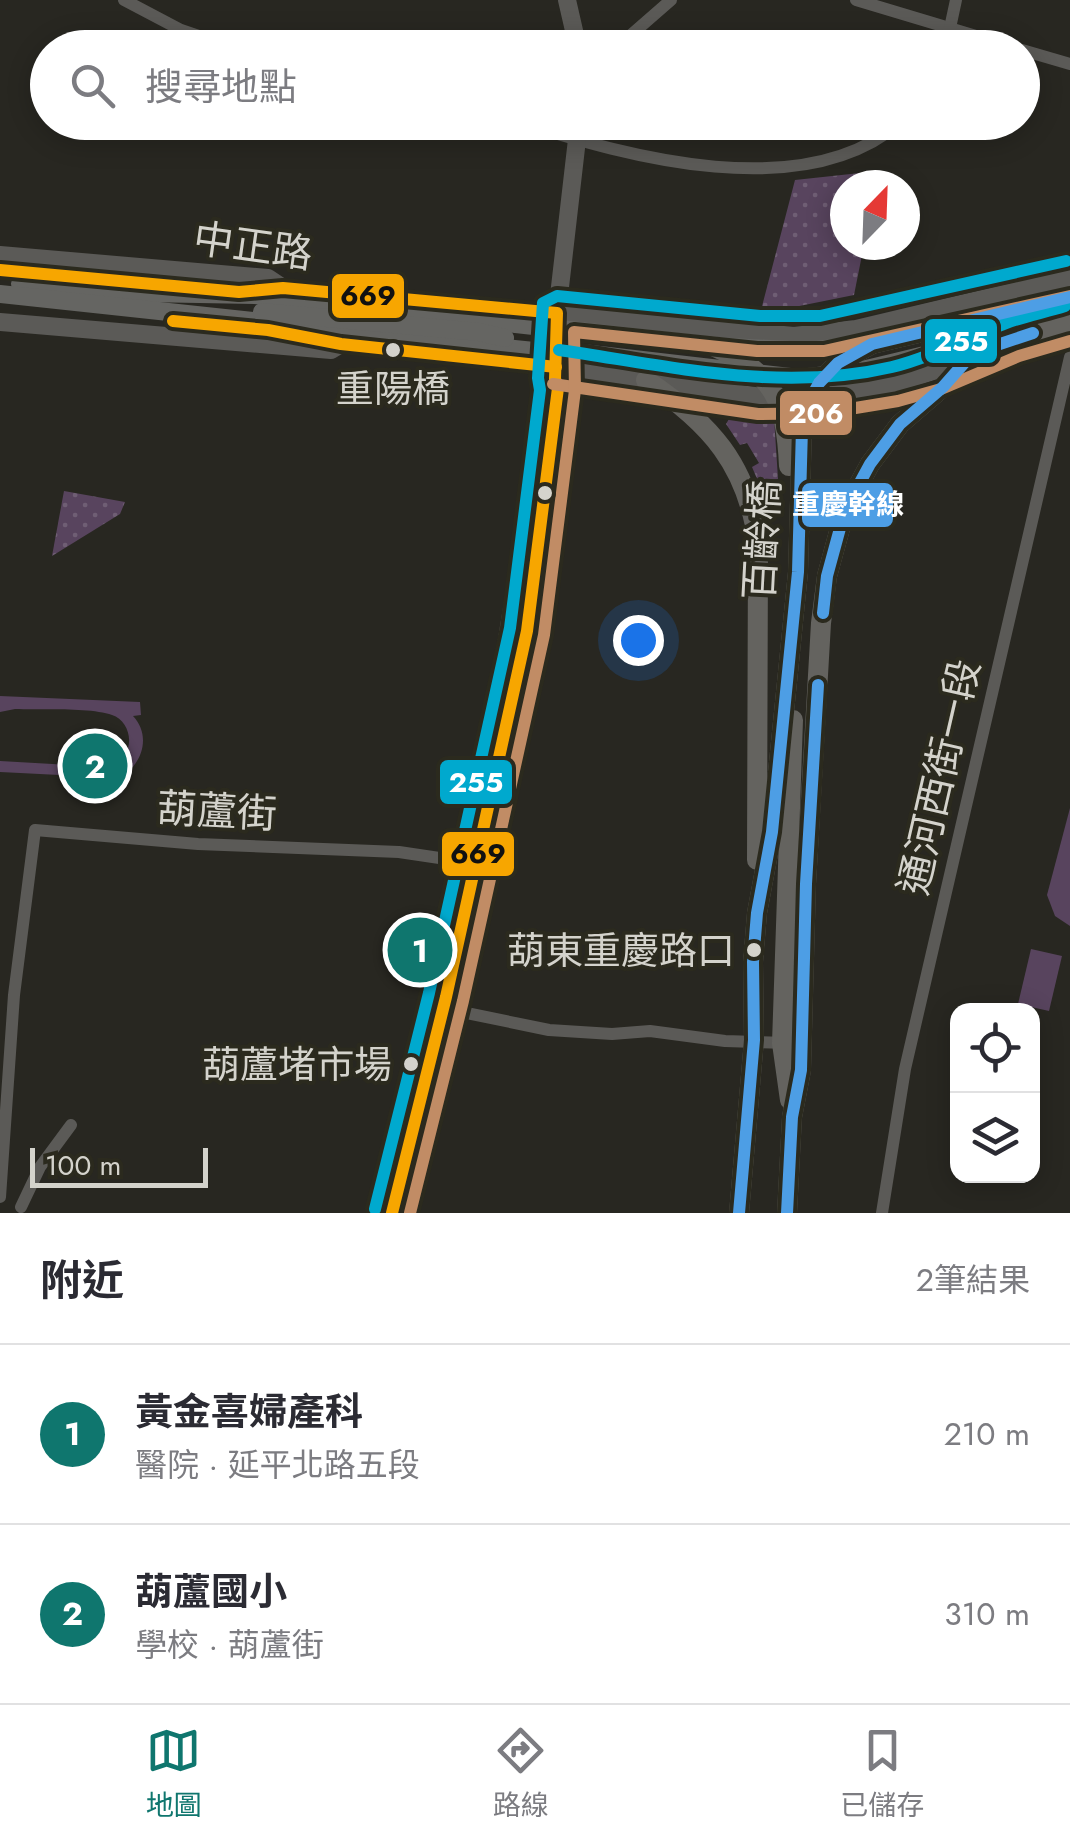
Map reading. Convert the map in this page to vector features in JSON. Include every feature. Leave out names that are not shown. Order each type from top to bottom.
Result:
[{"type":"main road","points":[[0,270],[239,292],[274,289]]},
{"type":"main road","points":[[0,288],[479,332],[534,341],[548,349]]},
{"type":"main road","points":[[0,288],[255,295],[713,346],[808,352],[872,344]]},
{"type":"main road","points":[[0,288],[269,324],[548,349],[799,378],[854,372],[936,352],[973,353],[1064,325]]},
{"type":"main road","name":"百齡橋","points":[[757,913],[772,832],[779,738],[789,674],[798,572],[802,428],[807,405],[819,383],[838,363],[872,344],[1070,297]]},
{"type":"main road","points":[[0,304],[268,330],[282,336],[341,344]]},
{"type":"main road","points":[[479,332],[516,326]]},
{"type":"main road","points":[[713,346],[742,359],[760,373],[779,399],[787,427],[794,723],[788,874],[792,1117],[787,1213]]},
{"type":"main road","points":[[792,1043],[821,624],[830,564],[845,510],[870,464],[900,424],[943,387],[973,353]]},
{"type":"main road","points":[[646,380],[696,416],[720,443],[738,470],[757,537],[754,1040],[740,1213]]},
{"type":"street","points":[[124,0],[181,30]]},
{"type":"street","points":[[568,0],[574,30]]},
{"type":"street","points":[[637,30],[671,0]]},
{"type":"street","points":[[856,0],[957,30]]},
{"type":"street","points":[[950,28],[956,0]]},
{"type":"street","points":[[1040,55],[1070,64]]},
{"type":"street","points":[[392,1213],[468,863],[548,389],[555,373],[557,314],[578,140]]},
{"type":"street","points":[[607,140],[680,161],[753,169],[819,164],[879,140]]},
{"type":"street","name":"中正路","points":[[0,254],[268,278],[274,289],[794,336],[856,329],[1070,278]]},
{"type":"street","points":[[456,356],[462,306]]},
{"type":"street","points":[[617,375],[622,320]]},
{"type":"street","points":[[0,322],[331,350],[341,344],[456,356],[555,373],[617,375],[761,397],[794,398],[895,384],[936,372],[973,353]]},
{"type":"street","name":"通河西街一段","points":[[882,1213],[902,1083],[1070,357]]},
{"type":"street","name":"葫蘆街","points":[[0,1196],[7,994],[41,831],[198,844],[400,852],[468,863]]},
{"type":"street","points":[[437,1007],[548,1030],[650,1032],[792,1043]]},
{"type":"street","points":[[379,1213],[437,1007]]},
{"type":"street","points":[[21,1207],[40,1167],[70,1125]]},
{"type":"shaded area","points":[[830,176],[830,260],[861,260],[854,295],[760,314],[795,180]]},
{"type":"shaded area","points":[[732,414],[774,417],[778,479],[758,481],[752,467],[759,463],[747,443],[740,445],[726,424]]},
{"type":"shaded area","points":[[64,491],[125,502],[120,514],[52,556]]},
{"type":"shaded area","points":[[0,696],[140,702],[141,715],[133,716],[142,732],[139,758],[119,778],[0,772],[0,761],[105,767],[124,756],[129,738],[124,724],[112,715],[65,709],[0,712]]},
{"type":"shaded area","points":[[1070,808],[1070,926],[1055,916],[1047,895]]},
{"type":"shaded area","points":[[1031,949],[1062,956],[1049,1011],[1040,1009],[1040,1003],[1018,1003]]},
{"type":"transit line","name":"255","points":[[375,1209],[429,993],[510,628],[540,390],[543,303],[557,296],[760,316],[820,316],[1066,261]]},
{"type":"transit line","name":"669","points":[[0,270],[239,292],[283,288],[557,313],[558,388],[527,631],[446,997],[392,1213]]},
{"type":"transit line","name":"206","points":[[410,1213],[463,1001],[544,635],[575,390],[574,332],[757,351],[824,351],[1070,296]]},
{"type":"transit line","name":"重慶幹線","points":[[739,1213],[754,1040],[757,913],[772,832],[798,572],[802,428],[807,405],[819,383],[838,363],[872,344],[1070,297]]},
{"type":"transit line","name":"255","points":[[559,350],[726,374],[809,378],[907,363],[1006,323],[1065,306]]},
{"type":"transit line","name":"669","points":[[173,321],[556,367]]},
{"type":"transit line","name":"重慶幹線","points":[[823,613],[827,576],[845,510],[870,464],[900,424],[943,387],[973,353],[1033,333]]},
{"type":"transit line","name":"206","points":[[553,384],[758,414],[825,413],[898,401],[941,389],[1019,356],[1070,341]]},
{"type":"transit line","name":"重慶幹線","points":[[787,1213],[792,1117],[801,1070],[806,884],[818,685]]},
{"type":"place","name":"重陽橋","points":[[393,350]]},
{"type":"place","name":"葫蘆國小","points":[[95,766]]},
{"type":"place","name":"黃金喜婦產科","points":[[420,950]]},
{"type":"place","name":"葫東重慶路口","points":[[754,950]]},
{"type":"place","name":"葫蘆堵市場","points":[[411,1064]]}]
